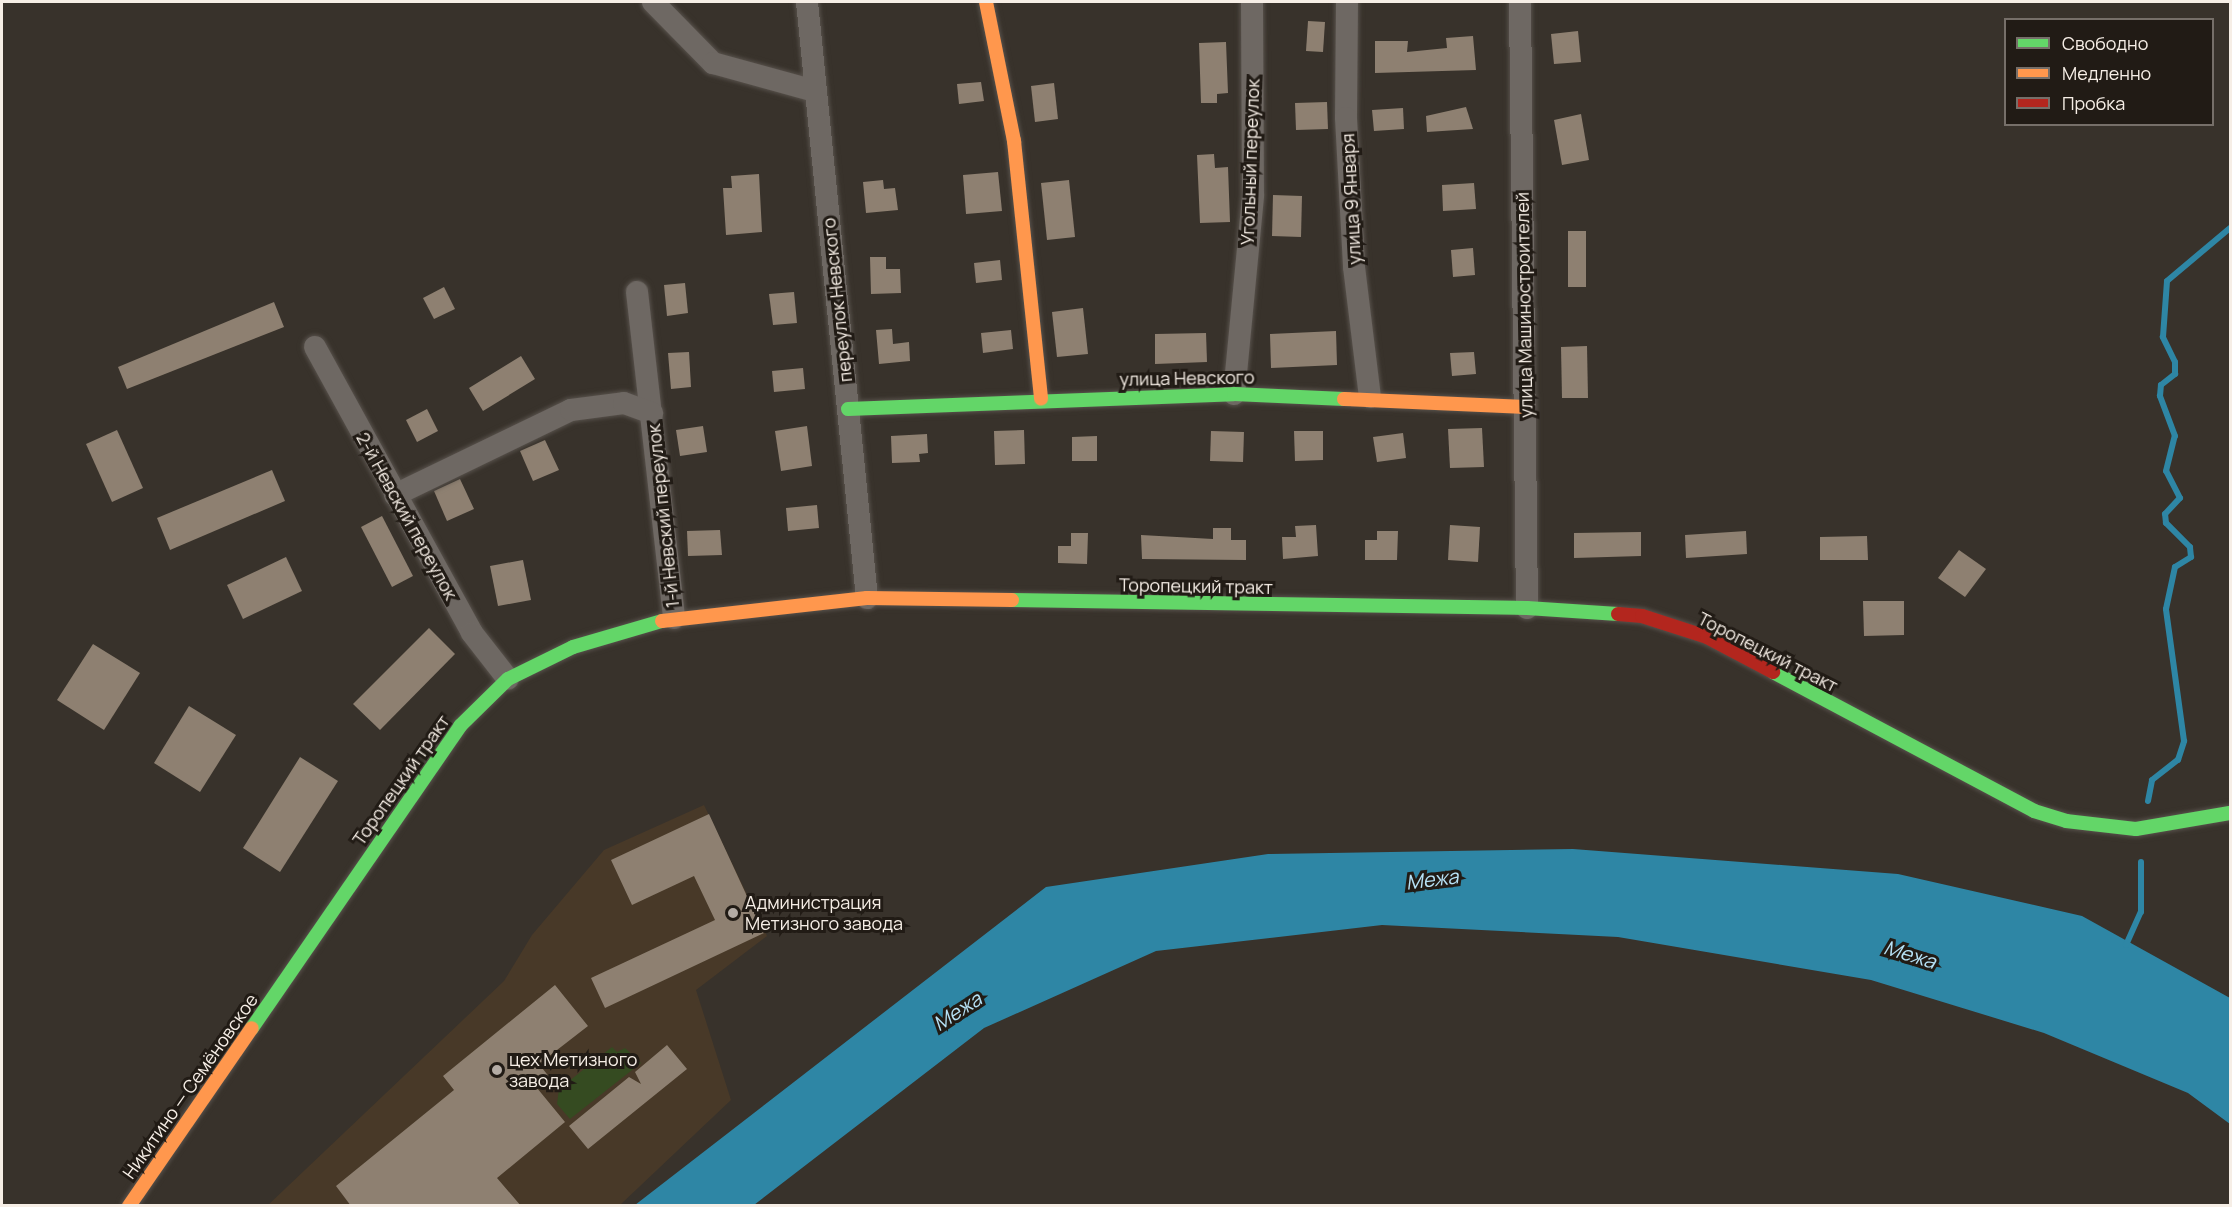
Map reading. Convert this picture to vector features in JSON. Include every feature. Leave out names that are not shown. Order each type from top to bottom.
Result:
[{"type":"main road","points":[[986,2],[1014,141],[1041,399]]},
{"type":"main road","name":"улица Невского","points":[[849,409],[1041,399],[1234,394],[1370,397],[1526,406]]},
{"type":"main road","name":"Торопецкий тракт","points":[[280,987],[459,726],[508,679],[573,647],[674,618],[867,598],[1527,608],[1642,616],[1707,637],[2034,811],[2066,821],[2136,829],[2230,813]]},
{"type":"main road","name":"Никитино — Семёновское","points":[[129,1206],[280,987]]},
{"type":"street","points":[[653,2],[713,63],[815,91]]},
{"type":"street","name":"переулок Невского","points":[[807,2],[867,598]]},
{"type":"street","name":"Угольный переулок","points":[[1234,394],[1253,195],[1252,2]]},
{"type":"street","name":"улица 9 Января","points":[[1347,2],[1353,244],[1370,397]]},
{"type":"street","name":"улица Машиностроителей","points":[[1520,2],[1527,608]]},
{"type":"street","name":"1-й Невский переулок","points":[[637,292],[674,618]]},
{"type":"street","name":"2-й Невский переулок","points":[[315,347],[472,633],[508,679]]},
{"type":"street","name":"1-й Невский переулок","points":[[395,495],[571,410],[624,403],[652,413]]},
{"type":"shaded area","points":[[704,805],[767,936],[696,990],[731,1100],[620,1205],[267,1206],[504,981],[532,935],[604,850]]},
{"type":"green space","points":[[612,1047],[617,1052],[625,1048],[641,1063],[570,1119],[557,1104],[559,1089]]},
{"type":"water","name":"Межа","points":[[1573,849],[1898,874],[2082,916],[2230,998],[2230,1124],[2188,1093],[2044,1033],[1871,980],[1618,937],[1382,925],[1156,951],[984,1028],[754,1205],[635,1205],[1046,887],[1268,854]]},
{"type":"building","points":[[1308,21],[1325,22],[1323,52],[1306,51]]},
{"type":"building","points":[[1578,31],[1581,62],[1554,64],[1551,34]]},
{"type":"building","points":[[1473,36],[1476,70],[1375,73],[1375,41],[1408,41],[1407,52],[1447,48],[1446,38]]},
{"type":"building","points":[[1226,42],[1228,93],[1217,94],[1217,103],[1201,103],[1199,43]]},
{"type":"building","points":[[981,82],[984,101],[959,104],[957,84]]},
{"type":"building","points":[[1054,83],[1058,119],[1035,122],[1031,86]]},
{"type":"building","points":[[1327,102],[1328,129],[1296,130],[1295,103]]},
{"type":"building","points":[[1466,107],[1473,129],[1427,132],[1426,116]]},
{"type":"building","points":[[1403,108],[1404,129],[1374,131],[1372,110]]},
{"type":"building","points":[[1581,114],[1589,160],[1562,165],[1554,120]]},
{"type":"building","points":[[1214,154],[1215,168],[1228,167],[1230,222],[1200,223],[1197,155]]},
{"type":"building","points":[[998,172],[1002,211],[966,214],[963,175]]},
{"type":"building","points":[[759,174],[762,232],[726,235],[723,188],[732,188],[731,176]]},
{"type":"building","points":[[883,180],[884,189],[895,188],[898,210],[866,213],[863,182]]},
{"type":"building","points":[[1069,180],[1075,237],[1047,240],[1041,183]]},
{"type":"building","points":[[1474,183],[1476,209],[1443,211],[1442,185]]},
{"type":"building","points":[[1273,195],[1302,196],[1301,237],[1272,236]]},
{"type":"building","points":[[1568,231],[1586,231],[1586,287],[1568,287]]},
{"type":"building","points":[[1473,248],[1475,275],[1453,277],[1451,250]]},
{"type":"building","points":[[870,257],[886,257],[886,269],[900,269],[901,293],[871,294]]},
{"type":"building","points":[[1000,260],[1002,280],[976,283],[974,263]]},
{"type":"building","points":[[685,283],[688,313],[667,316],[664,285]]},
{"type":"building","points":[[444,287],[455,309],[434,319],[423,298]]},
{"type":"building","points":[[794,292],[797,323],[773,325],[769,294]]},
{"type":"building","points":[[274,302],[284,327],[127,389],[118,367]]},
{"type":"building","points":[[1083,308],[1088,354],[1057,357],[1052,312]]},
{"type":"building","points":[[892,329],[893,344],[909,342],[910,361],[879,364],[876,330]]},
{"type":"building","points":[[1011,330],[1013,349],[983,353],[981,333]]},
{"type":"building","points":[[1336,331],[1337,365],[1271,368],[1270,334]]},
{"type":"building","points":[[1206,333],[1207,362],[1155,364],[1155,334]]},
{"type":"building","points":[[1587,346],[1588,398],[1562,398],[1561,347]]},
{"type":"building","points":[[689,352],[691,387],[671,389],[668,353]]},
{"type":"building","points":[[1474,352],[1476,374],[1452,376],[1450,353]]},
{"type":"building","points":[[521,356],[535,379],[483,411],[469,388]]},
{"type":"building","points":[[803,368],[805,389],[774,392],[772,371]]},
{"type":"building","points":[[427,409],[438,431],[417,442],[406,420]]},
{"type":"building","points":[[703,426],[707,452],[680,456],[676,430]]},
{"type":"building","points":[[807,426],[812,466],[781,471],[775,431]]},
{"type":"building","points":[[1482,428],[1484,467],[1450,468],[1448,429]]},
{"type":"building","points":[[117,430],[143,488],[112,502],[86,444]]},
{"type":"building","points":[[1024,430],[1025,464],[995,465],[994,431]]},
{"type":"building","points":[[1211,431],[1244,432],[1243,462],[1210,461]]},
{"type":"building","points":[[1294,431],[1323,431],[1323,460],[1295,461]]},
{"type":"building","points":[[1403,433],[1406,458],[1377,462],[1373,437]]},
{"type":"building","points":[[927,434],[928,453],[919,454],[920,462],[892,463],[891,436]]},
{"type":"building","points":[[1097,436],[1097,461],[1072,461],[1072,437]]},
{"type":"building","points":[[545,440],[559,470],[533,481],[520,451]]},
{"type":"building","points":[[272,470],[285,501],[170,550],[157,518]]},
{"type":"building","points":[[460,479],[474,509],[447,521],[434,491]]},
{"type":"building","points":[[817,505],[819,528],[788,531],[786,508]]},
{"type":"building","points":[[382,516],[413,576],[392,587],[361,527]]},
{"type":"building","points":[[1316,525],[1318,556],[1283,559],[1282,537],[1296,537],[1295,526]]},
{"type":"building","points":[[1450,525],[1480,527],[1478,562],[1448,560]]},
{"type":"building","points":[[1213,528],[1231,528],[1231,540],[1246,540],[1246,560],[1142,559],[1141,535],[1213,539]]},
{"type":"building","points":[[720,530],[722,555],[688,556],[687,531]]},
{"type":"building","points":[[1377,531],[1398,531],[1397,560],[1365,560],[1365,540],[1377,540]]},
{"type":"building","points":[[1746,531],[1747,554],[1686,558],[1685,535]]},
{"type":"building","points":[[1641,532],[1641,556],[1574,558],[1574,533]]},
{"type":"building","points":[[1071,533],[1088,533],[1087,564],[1058,563],[1058,546],[1071,546]]},
{"type":"building","points":[[1867,536],[1868,560],[1820,560],[1820,537]]},
{"type":"building","points":[[1959,550],[1986,569],[1965,597],[1938,578]]},
{"type":"building","points":[[286,557],[302,591],[243,619],[227,585]]},
{"type":"building","points":[[523,560],[531,600],[498,606],[490,566]]},
{"type":"building","points":[[1863,601],[1904,601],[1904,635],[1864,636]]},
{"type":"building","points":[[429,628],[455,654],[380,730],[353,704]]},
{"type":"building","points":[[93,644],[140,673],[104,730],[57,700]]},
{"type":"building","points":[[189,706],[236,735],[200,792],[154,763]]},
{"type":"building","points":[[300,757],[338,781],[280,872],[243,848]]},
{"type":"building","name":"Администрация Метизного завода","points":[[709,814],[764,933],[605,1008],[591,978],[715,920],[694,876],[632,905],[611,860]]},
{"type":"building","points":[[555,985],[588,1026],[539,1064],[550,1078],[537,1088],[565,1122],[497,1178],[521,1206],[351,1206],[336,1186],[454,1090],[443,1076]]},
{"type":"building","name":"цех Метизного завода","points":[[667,1045],[687,1069],[588,1149],[569,1126],[629,1077],[641,1084],[635,1072]]},
{"type":"waterway","points":[[2148,801],[2152,780],[2178,760],[2184,741],[2166,609],[2175,567],[2191,557],[2190,547],[2166,523],[2165,514],[2180,498],[2166,471],[2175,436],[2160,396],[2161,385],[2175,374],[2175,362],[2163,337],[2167,281],[2230,228]]},
{"type":"waterway","points":[[2126,945],[2141,912],[2141,862]]},
{"type":"traffic: fast","points":[[848,409],[1234,394],[1344,399]]},
{"type":"traffic: fast","points":[[1012,600],[1527,608],[1618,614]]},
{"type":"traffic: fast","points":[[252,1028],[460,726],[508,679],[573,647],[662,621]]},
{"type":"traffic: fast","points":[[1773,672],[2034,811],[2066,821],[2136,829],[2230,813]]},
{"type":"traffic: slow","points":[[986,2],[1014,141],[1041,399]]},
{"type":"traffic: slow","points":[[1344,399],[1526,407]]},
{"type":"traffic: slow","points":[[662,621],[867,598],[1012,600]]},
{"type":"traffic: slow","points":[[129,1206],[252,1028]]},
{"type":"traffic: jam","points":[[1618,614],[1642,616],[1707,637],[1773,672]]},
{"type":"place","name":"Администрация Метизного завода","points":[[733,913]]},
{"type":"place","name":"цех Метизного завода","points":[[497,1070]]}]
